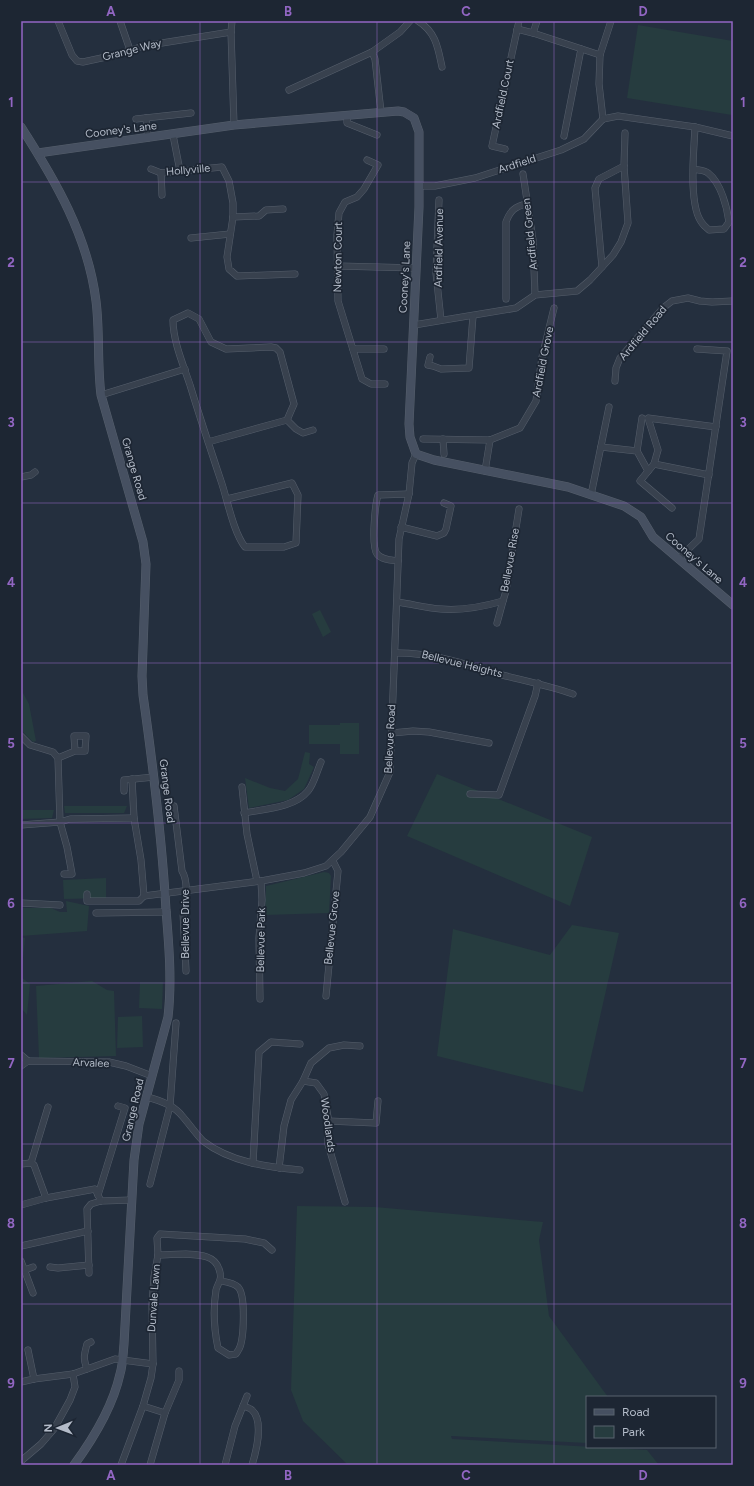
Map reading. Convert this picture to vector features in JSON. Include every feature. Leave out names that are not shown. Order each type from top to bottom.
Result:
[{"type":"main road","name":"Cooney's Lane","points":[[38,153],[173,135],[234,125],[398,111],[404,112],[414,118],[419,132],[420,186],[409,424],[410,437],[416,454],[434,460],[568,487],[624,506],[641,517],[653,537],[733,605]]},
{"type":"main road","name":"Grange Road","points":[[21,127],[52,177],[71,214],[86,253],[93,281],[96,302],[101,395],[131,497],[145,552],[142,676],[143,695],[163,849],[167,912],[170,1002],[168,1017],[139,1124],[134,1160],[123,1360],[120,1376],[106,1412],[97,1430],[74,1465]]},
{"type":"street","name":"Grange Way","points":[[58,21],[72,55],[77,61],[120,54],[130,50],[160,43],[231,32]]},
{"type":"street","points":[[120,21],[130,50]]},
{"type":"street","points":[[232,21],[231,32],[234,125]]},
{"type":"street","points":[[289,90],[372,52],[400,32],[410,21]]},
{"type":"street","points":[[418,21],[426,26],[436,40],[442,67]]},
{"type":"street","points":[[519,21],[517,29],[600,55]]},
{"type":"street","points":[[533,33],[537,21]]},
{"type":"street","points":[[611,21],[600,55],[599,84],[603,119],[618,116],[694,127],[733,136]]},
{"type":"street","name":"Ardfield Court","points":[[505,149],[492,146],[517,29]]},
{"type":"street","points":[[564,136],[581,49]]},
{"type":"street","points":[[372,52],[375,59],[381,112]]},
{"type":"street","points":[[136,119],[191,113]]},
{"type":"street","points":[[347,115],[347,123],[377,135]]},
{"type":"street","points":[[146,118],[148,138]]},
{"type":"street","name":"Ardfield","points":[[420,186],[435,186],[475,178],[560,150],[584,139],[603,119]]},
{"type":"street","points":[[693,169],[708,172],[716,181],[726,203],[729,222],[724,228],[709,230],[702,223],[696,209],[693,169],[694,127]]},
{"type":"street","points":[[414,325],[516,308],[535,295],[576,291],[590,280],[614,255],[621,242],[628,222],[624,166],[625,133]]},
{"type":"street","points":[[173,135],[180,171]]},
{"type":"street","name":"Newton Court","points":[[367,160],[378,165],[364,189],[357,197],[346,202],[339,214],[338,301],[362,379],[371,384],[385,384]]},
{"type":"street","points":[[602,267],[595,188],[599,179],[624,166]]},
{"type":"street","name":"Hollyville","points":[[151,169],[161,173],[222,168],[229,181],[233,217],[227,257],[229,269],[237,276],[295,274]]},
{"type":"street","points":[[161,173],[162,195]]},
{"type":"street","name":"Ardfield Green","points":[[523,174],[533,240],[535,295]]},
{"type":"street","name":"Ardfield Avenue","points":[[440,200],[436,273],[441,320]]},
{"type":"street","points":[[506,300],[506,222],[509,214],[514,208],[527,204]]},
{"type":"street","points":[[233,217],[259,216],[266,210],[284,209]]},
{"type":"street","points":[[191,238],[230,234]]},
{"type":"street","points":[[338,266],[416,268]]},
{"type":"street","name":"Ardfield Road","points":[[615,381],[616,368],[620,358],[663,308],[672,301],[688,298],[712,302],[733,301]]},
{"type":"street","name":"Ardfield Grove","points":[[423,439],[490,440],[520,428],[536,401],[542,357],[554,308]]},
{"type":"street","points":[[227,499],[292,484],[298,495],[296,542],[284,547],[245,547],[240,540],[173,330],[173,320],[188,313],[199,319],[211,342],[226,349],[276,348],[280,352],[294,404],[287,420]]},
{"type":"street","points":[[430,357],[428,365],[441,369],[470,368],[473,316]]},
{"type":"street","points":[[353,349],[384,349]]},
{"type":"street","points":[[678,559],[699,539],[727,351],[697,349]]},
{"type":"street","points":[[101,395],[185,369]]},
{"type":"street","points":[[591,495],[609,407]]},
{"type":"street","points":[[642,418],[637,451],[648,471]]},
{"type":"street","points":[[672,508],[640,481],[654,464],[658,450],[648,418],[716,427]]},
{"type":"street","points":[[287,420],[296,429],[303,433],[313,430]]},
{"type":"street","points":[[208,442],[287,420]]},
{"type":"street","points":[[443,439],[444,454]]},
{"type":"street","points":[[485,471],[490,440]]},
{"type":"street","points":[[601,447],[637,451]]},
{"type":"street","name":"Bellevue Road","points":[[87,894],[87,901],[139,901],[144,896],[259,881],[304,873],[326,866],[333,861],[365,825],[390,772],[398,561],[401,527],[409,494],[412,463],[416,454]]},
{"type":"street","points":[[654,464],[709,475]]},
{"type":"street","points":[[21,477],[31,475],[35,472]]},
{"type":"street","points":[[398,561],[384,558],[377,553],[374,544],[376,502],[378,495],[409,494]]},
{"type":"street","points":[[401,527],[437,536],[444,533],[451,506],[444,503]]},
{"type":"street","name":"Bellevue Rise","points":[[397,602],[440,609],[457,610],[503,601],[519,509]]},
{"type":"street","points":[[497,623],[503,601]]},
{"type":"street","name":"Bellevue Heights","points":[[395,653],[414,652],[528,682],[548,685],[573,694]]},
{"type":"street","points":[[470,794],[499,795],[538,684]]},
{"type":"street","points":[[392,733],[429,732],[489,743]]},
{"type":"street","points":[[21,736],[30,745],[53,752],[58,758],[60,822],[72,874],[64,874]]},
{"type":"street","points":[[58,758],[75,751]]},
{"type":"street","points":[[244,813],[286,804],[301,797],[309,790],[321,762]]},
{"type":"street","points":[[124,791],[124,780],[154,777]]},
{"type":"street","points":[[132,779],[134,818],[141,860],[144,896]]},
{"type":"street","name":"Bellevue Park","points":[[242,787],[247,834],[259,881],[262,900],[259,938],[260,999]]},
{"type":"street","name":"Bellevue Drive","points":[[174,806],[182,871],[185,876],[186,903],[183,912],[186,971]]},
{"type":"street","points":[[21,824],[60,822],[70,818],[134,818]]},
{"type":"street","name":"Bellevue Grove","points":[[326,996],[338,871],[333,861]]},
{"type":"street","points":[[21,903],[60,905]]},
{"type":"street","points":[[96,913],[167,912]]},
{"type":"street","points":[[150,1184],[170,1106],[176,1023]]},
{"type":"street","points":[[253,1163],[259,1052],[270,1042],[300,1044]]},
{"type":"street","points":[[279,1168],[284,1126],[291,1100],[303,1081],[311,1062],[329,1048],[344,1045],[360,1046]]},
{"type":"street","points":[[21,1055],[28,1061],[21,1066]]},
{"type":"street","name":"Arvalee","points":[[28,1061],[109,1062],[126,1066],[152,1076]]},
{"type":"street","name":"Woodlands","points":[[303,1081],[316,1083],[324,1094],[328,1121],[328,1144],[345,1202]]},
{"type":"street","points":[[146,1097],[161,1100],[170,1106],[182,1115],[204,1141],[220,1152],[253,1163],[300,1170]]},
{"type":"street","points":[[328,1121],[376,1123],[378,1101]]},
{"type":"street","points":[[98,1195],[125,1108],[118,1106]]},
{"type":"street","points":[[31,1163],[48,1107]]},
{"type":"street","points":[[31,1163],[34,1165],[38,1173],[46,1198]]},
{"type":"street","points":[[21,1164],[31,1163]]},
{"type":"street","points":[[21,1204],[95,1189],[101,1201]]},
{"type":"street","points":[[89,1273],[87,1209],[91,1204],[101,1201],[132,1200]]},
{"type":"street","points":[[21,1246],[88,1231]]},
{"type":"street","name":"Dunvale Lawn","points":[[121,1465],[143,1406],[151,1378],[153,1364],[152,1305],[154,1277],[158,1255],[157,1238],[160,1234],[246,1239],[264,1243],[272,1250]]},
{"type":"street","points":[[158,1255],[194,1255],[206,1257],[215,1261],[220,1270],[221,1281],[216,1288],[214,1313],[216,1338],[218,1348],[230,1355],[236,1354],[240,1348],[244,1312],[243,1296],[240,1288],[221,1281]]},
{"type":"street","points":[[21,1261],[33,1293]]},
{"type":"street","points":[[50,1267],[58,1268],[89,1265]]},
{"type":"street","points":[[25,1270],[33,1267]]},
{"type":"street","points":[[87,1369],[83,1359],[87,1344],[91,1342]]},
{"type":"street","points":[[28,1350],[34,1379]]},
{"type":"street","points":[[21,1382],[73,1374],[115,1359],[153,1364]]},
{"type":"street","points":[[150,1465],[165,1413],[180,1380],[179,1371]]},
{"type":"street","points":[[21,1460],[41,1444],[54,1429],[70,1400],[75,1387],[73,1374]]},
{"type":"street","points":[[224,1465],[235,1426],[247,1396]]},
{"type":"street","points":[[143,1406],[165,1413]]},
{"type":"street","points":[[243,1406],[252,1410],[257,1419],[258,1434],[252,1465]]},
{"type":"green space","points":[[638,25],[733,41],[732,115],[627,98]]},
{"type":"green space","points":[[320,610],[331,632],[323,637],[312,614]]},
{"type":"green space","points":[[21,683],[23,693],[29,704],[36,741],[33,742],[21,730]]},
{"type":"green space","points":[[340,723],[359,723],[359,754],[340,754],[340,744],[309,744],[309,725],[340,725]]},
{"type":"green space","points":[[305,752],[310,753],[309,764],[314,767],[304,789],[288,800],[249,808],[245,778],[270,788],[285,791],[298,779]]},
{"type":"green space","points":[[437,774],[592,837],[570,906],[407,836]]},
{"type":"green space","points":[[64,806],[127,806],[124,813],[65,813]]},
{"type":"green space","points":[[21,810],[54,810],[52,818],[21,819]]},
{"type":"green space","points":[[324,872],[329,873],[331,876],[329,913],[265,915],[266,886]]},
{"type":"green space","points":[[106,878],[106,898],[64,899],[63,880]]},
{"type":"green space","points":[[66,901],[89,906],[87,931],[21,936],[21,908],[51,908],[60,912],[67,912]]},
{"type":"green space","points":[[572,925],[619,933],[583,1092],[437,1056],[453,929],[550,955]]},
{"type":"green space","points":[[21,937],[25,938],[21,977]]},
{"type":"green space","points":[[21,977],[30,984],[27,1015],[21,1008]]},
{"type":"green space","points":[[92,981],[107,990],[114,991],[116,1056],[39,1058],[36,986]]},
{"type":"green space","points":[[140,982],[163,982],[162,1009],[139,1008]]},
{"type":"green space","points":[[142,1016],[143,1047],[117,1048],[118,1017]]},
{"type":"green space","points":[[297,1206],[375,1207],[543,1222],[539,1240],[549,1316],[607,1396],[586,1396],[586,1443],[451,1436],[452,1439],[586,1447],[586,1448],[647,1450],[659,1465],[348,1465],[303,1421],[291,1390]]}]
